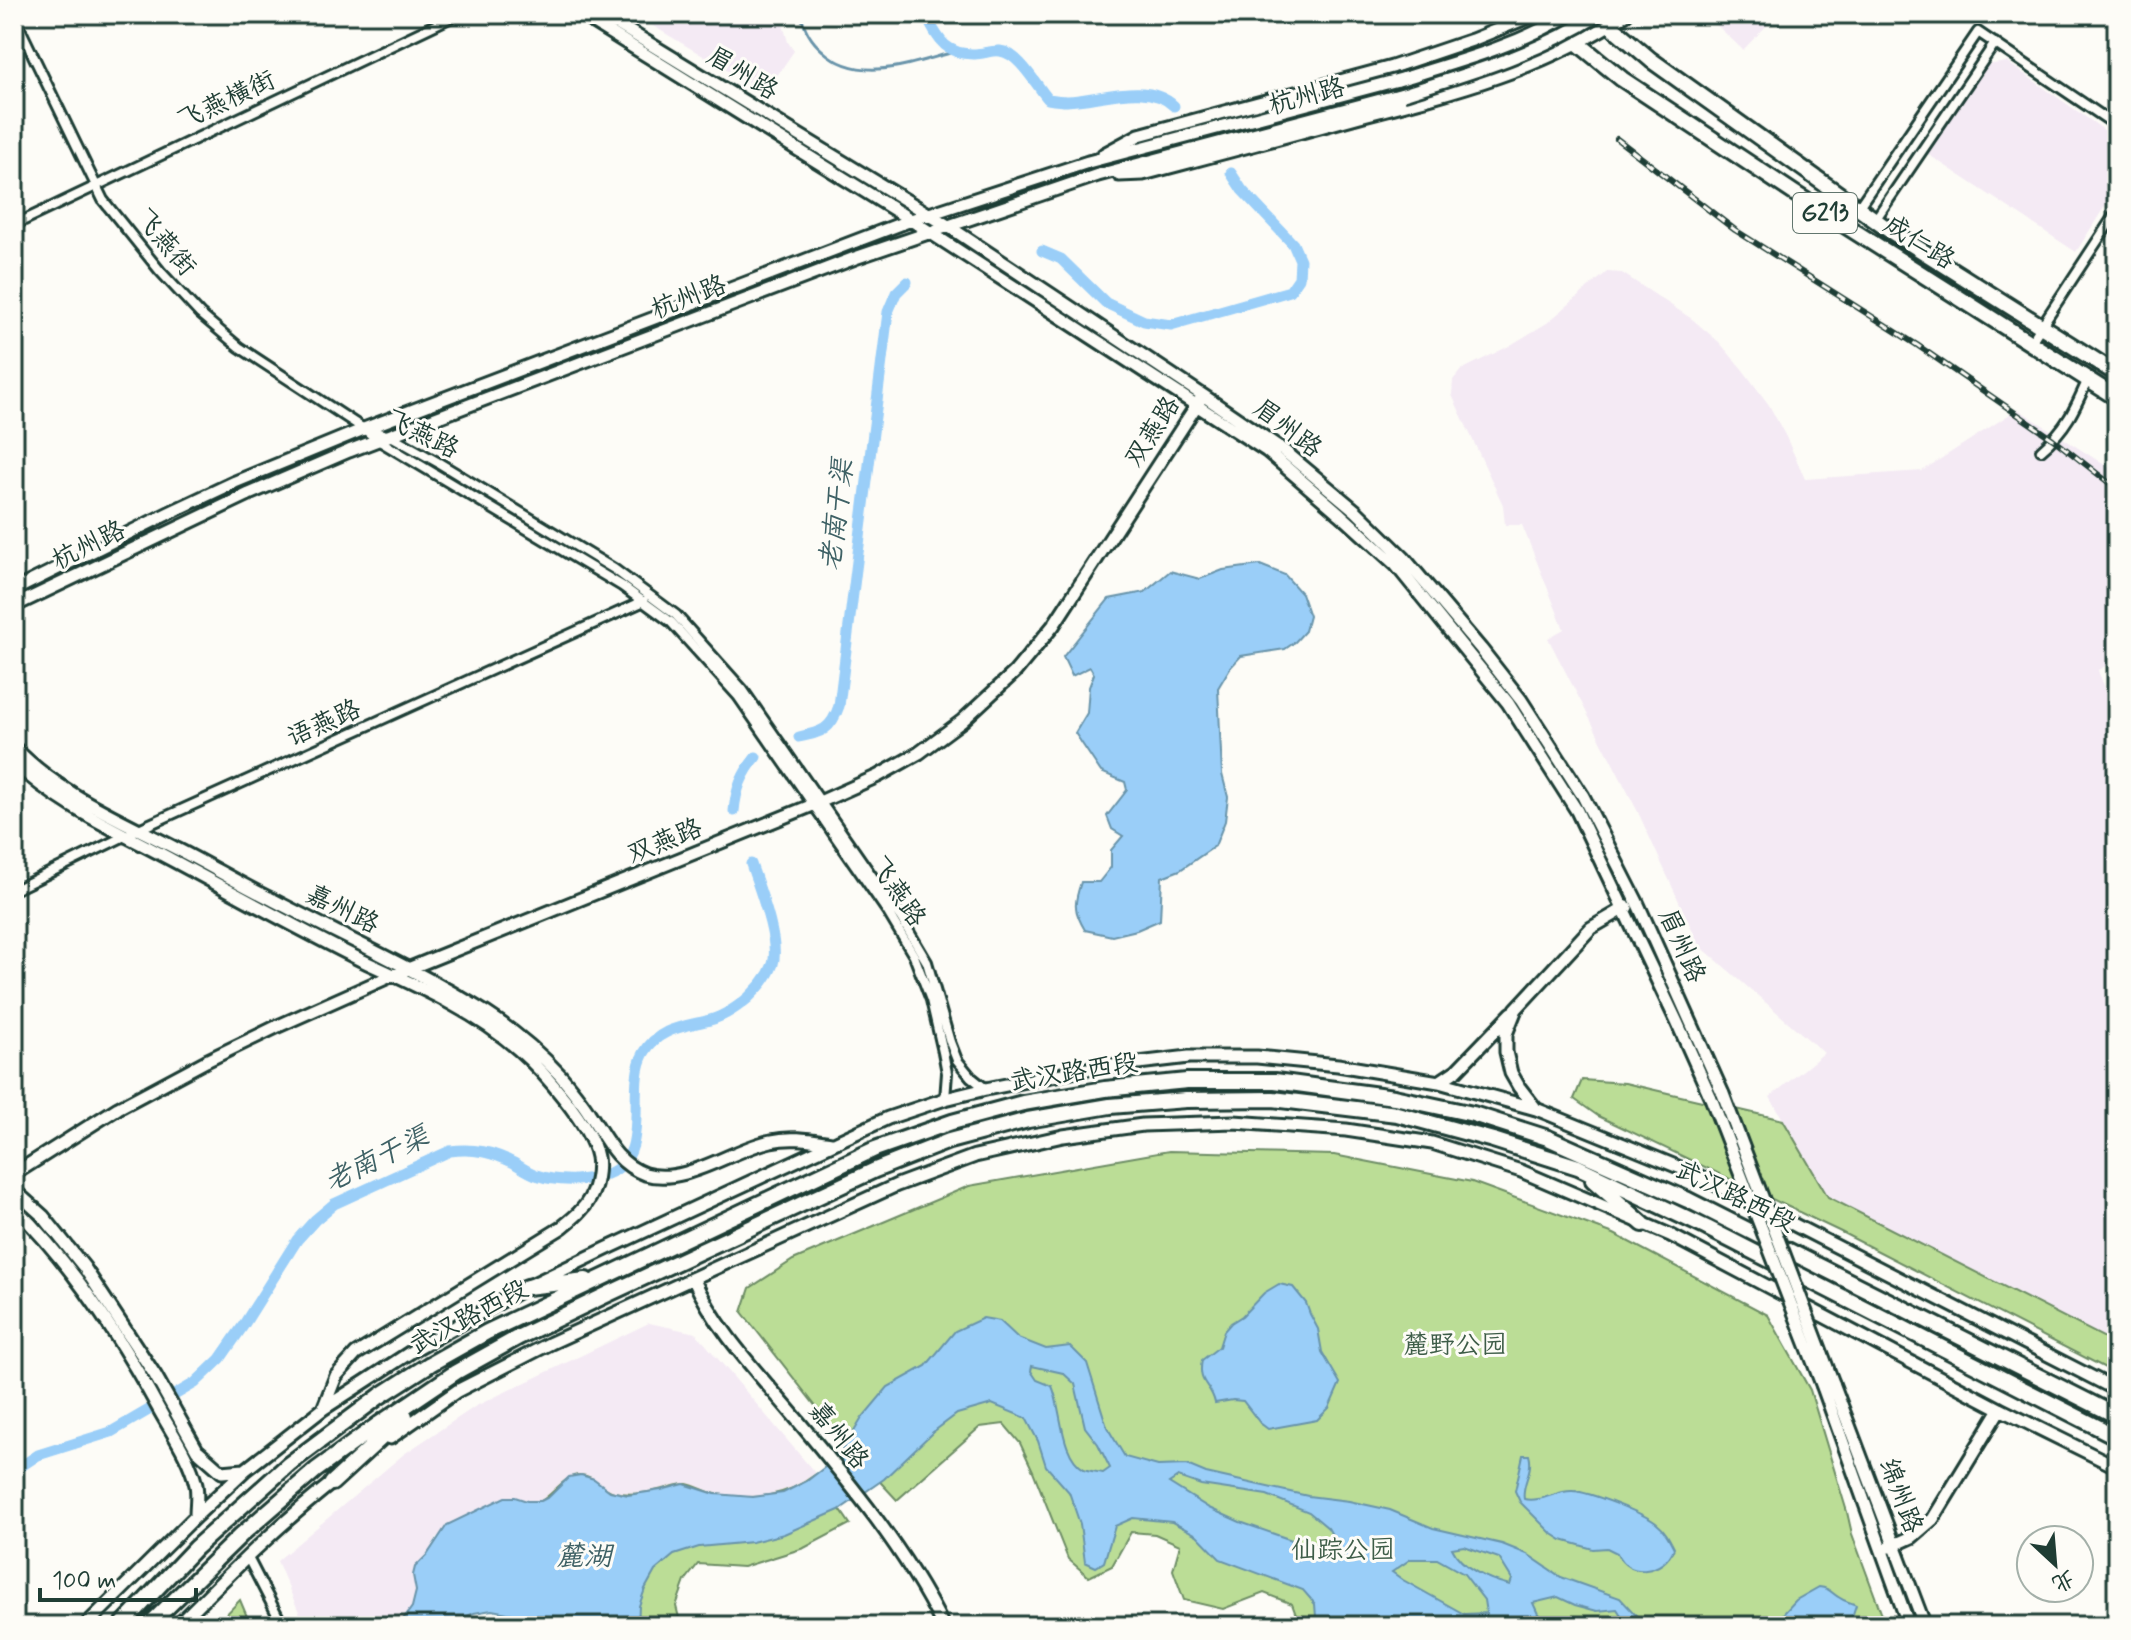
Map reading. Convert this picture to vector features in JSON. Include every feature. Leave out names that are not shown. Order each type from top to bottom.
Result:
[{"type":"highway","name":"成仁路","points":[[1542,14],[1622,79],[1794,193],[2117,398]]},
{"type":"highway","name":"成仁路","points":[[1602,18],[1651,60],[1875,220],[2117,374]]},
{"type":"highway","name":"武汉路西段","points":[[121,1626],[195,1548],[289,1464],[380,1396],[487,1332],[875,1149],[952,1122],[1023,1103],[1105,1089],[1187,1081],[1275,1081],[1394,1097],[1473,1114],[1548,1138],[1688,1200],[2117,1416]]},
{"type":"highway","name":"武汉路西段","points":[[148,1626],[241,1535],[316,1470],[456,1372],[519,1337],[875,1170],[949,1141],[1028,1120],[1110,1106],[1273,1099],[1397,1114],[1578,1167],[1707,1228],[2117,1437]]},
{"type":"highway","points":[[1578,1167],[1643,1224]]},
{"type":"highway","points":[[527,1287],[599,1278]]},
{"type":"highway","points":[[332,1483],[456,1372]]},
{"type":"main road","points":[[580,14],[1200,400],[1267,451],[1396,565],[1508,703],[1577,811],[1677,1022],[1717,1096],[1828,1385]]},
{"type":"main road","name":"眉州路","points":[[601,14],[929,213],[1200,400],[1283,450],[1356,511],[1404,558],[1521,700],[1583,796],[1637,902],[1717,1096]]},
{"type":"main road","points":[[1088,162],[1139,135],[1392,67],[1536,14]]},
{"type":"main road","name":"杭州路","points":[[14,590],[235,482],[364,429],[929,213],[1088,162],[1478,56],[1570,14]]},
{"type":"main road","points":[[1098,175],[1143,174],[1470,86],[1530,66],[1578,44],[1602,18],[1626,14]]},
{"type":"main road","name":"杭州路","points":[[14,606],[249,494],[378,440],[841,263],[1098,175],[1403,94],[1481,70],[1602,18]]},
{"type":"main road","name":"双燕路","points":[[14,1174],[118,1108],[276,1027],[393,975],[817,804],[919,753],[962,721],[1015,672],[1053,626],[1200,400]]},
{"type":"main road","name":"嘉州路","points":[[14,747],[36,768],[82,800],[410,968],[483,1011],[523,1039],[560,1075],[588,1111],[605,1141],[632,1169],[647,1174],[673,1176],[770,1141],[802,1138],[832,1143]]},
{"type":"main road","points":[[14,762],[50,791],[124,836],[489,1027],[519,1050],[553,1085],[577,1117],[593,1146],[597,1156],[595,1187],[584,1207],[561,1228],[356,1354],[336,1376],[323,1409]]},
{"type":"main road","points":[[1439,1082],[1457,1070],[1591,928],[1637,902]]},
{"type":"main road","points":[[1516,1009],[1506,1034],[1506,1052],[1511,1073],[1536,1109]]},
{"type":"main road","points":[[85,1626],[245,1470],[323,1409],[417,1348],[527,1287],[888,1118],[986,1089],[1087,1069],[1189,1057],[1257,1057],[1338,1065],[1439,1082],[1536,1109],[1693,1173],[2117,1390]]},
{"type":"main road","points":[[177,1626],[247,1556],[332,1483],[397,1432],[457,1391],[551,1343],[897,1185],[975,1156],[1063,1136],[1143,1125],[1234,1122],[1346,1130],[1432,1143],[1521,1171],[1670,1235],[2000,1409],[2117,1467]]},
{"type":"main road","points":[[14,1190],[43,1216],[84,1267],[155,1375],[197,1450],[222,1472],[245,1470]]},
{"type":"main road","points":[[14,1207],[57,1253],[81,1285],[143,1379],[187,1459],[197,1488],[196,1516]]},
{"type":"main road","name":"嘉州路","points":[[693,1278],[719,1324],[894,1542],[925,1589],[943,1626]]},
{"type":"main road","name":"绵州路","points":[[1828,1385],[1895,1545],[1925,1626]]},
{"type":"main road","name":"绵州路","points":[[1828,1385],[1909,1626]]},
{"type":"main road","points":[[1882,1551],[1912,1537],[1933,1519],[2000,1409]]},
{"type":"street","name":"飞燕横街","points":[[14,225],[458,14]]},
{"type":"street","name":"飞燕街","points":[[14,16],[103,200],[160,271],[200,314],[239,347],[364,429]]},
{"type":"street","points":[[1858,208],[1978,32],[2117,126]]},
{"type":"street","points":[[1875,220],[1995,43]]},
{"type":"street","points":[[2031,342],[2117,211]]},
{"type":"street","points":[[2041,450],[2059,435],[2074,412],[2088,379]]},
{"type":"street","name":"飞燕路","points":[[364,429],[391,436],[614,569],[671,622],[738,696],[901,918],[927,962],[957,1060],[986,1089]]},
{"type":"street","name":"飞燕路","points":[[364,429],[648,600]]},
{"type":"street","name":"语燕路","points":[[14,890],[139,829],[648,600]]},
{"type":"street","name":"飞燕路","points":[[817,804],[914,956],[931,1000],[943,1052],[947,1073],[945,1099]]},
{"type":"street","points":[[247,1556],[283,1626]]},
{"type":"shaded area","points":[[633,14],[780,14],[788,42],[794,51],[765,93]]},
{"type":"shaded area","points":[[1705,14],[1778,14],[1743,50]]},
{"type":"shaded area","points":[[2007,62],[2117,139],[2117,187],[2076,252],[1926,153],[1986,65]]},
{"type":"shaded area","points":[[1607,272],[1622,273],[1692,319],[1719,342],[1769,405],[1805,479],[1922,471],[2018,409],[2117,473],[2117,660],[2098,670],[2117,729],[2117,1345],[1828,1197],[1770,1097],[1824,1053],[1699,945],[1637,810],[1548,638],[1564,629],[1522,525],[1505,525],[1503,505],[1452,395],[1453,380],[1461,370],[1547,323]]},
{"type":"shaded area","points":[[649,1323],[696,1333],[816,1474],[783,1493],[753,1497],[715,1494],[684,1484],[628,1495],[610,1491],[594,1479],[569,1478],[541,1501],[505,1497],[437,1537],[427,1555],[415,1567],[416,1591],[412,1607],[395,1626],[305,1626],[277,1561],[404,1454],[476,1406]]},
{"type":"green space","points":[[1582,1080],[1625,1083],[1783,1120],[1828,1197],[2117,1344],[2117,1374],[1841,1232],[1598,1116],[1574,1099]]},
{"type":"green space","name":"麓野公园","points":[[1169,1151],[1334,1155],[1472,1182],[1614,1234],[1768,1315],[1810,1390],[1852,1534],[1886,1626],[1300,1626],[1292,1604],[1264,1593],[1223,1609],[1184,1600],[1173,1570],[1180,1545],[1155,1534],[1131,1532],[1112,1566],[1089,1577],[1068,1559],[1020,1443],[1004,1424],[980,1427],[897,1500],[846,1445],[742,1312],[750,1288],[793,1260],[969,1186]]},
{"type":"green space","points":[[816,1474],[850,1524],[804,1548],[743,1567],[698,1564],[685,1581],[676,1606],[681,1626],[607,1626],[541,1501],[565,1481],[581,1475],[620,1493],[644,1493],[684,1484],[716,1494],[756,1497],[793,1488]]},
{"type":"green space","points":[[240,1600],[251,1626],[215,1626]]},
{"type":"water","points":[[1260,565],[1285,575],[1301,593],[1309,616],[1305,631],[1295,642],[1285,649],[1241,656],[1218,688],[1222,774],[1228,797],[1225,821],[1215,846],[1180,870],[1162,877],[1160,920],[1112,936],[1085,930],[1078,917],[1076,901],[1081,882],[1099,882],[1111,867],[1111,850],[1123,836],[1112,829],[1107,816],[1127,790],[1125,782],[1101,772],[1075,733],[1087,713],[1089,687],[1094,674],[1090,667],[1072,676],[1063,657],[1109,599],[1145,592],[1170,571],[1200,579],[1223,570]]},
{"type":"water","points":[[1279,1284],[1293,1287],[1306,1303],[1318,1329],[1322,1352],[1340,1383],[1329,1408],[1317,1420],[1268,1429],[1243,1401],[1215,1403],[1201,1368],[1202,1360],[1219,1347],[1224,1331],[1231,1323],[1264,1293]]},
{"type":"water","name":"麓湖","points":[[983,1318],[1000,1321],[1018,1338],[1046,1349],[1070,1346],[1087,1363],[1107,1427],[1125,1457],[1158,1466],[1187,1465],[1206,1473],[1308,1496],[1390,1510],[1433,1528],[1502,1544],[1527,1554],[1561,1577],[1620,1598],[1646,1626],[1628,1626],[1617,1609],[1597,1611],[1558,1597],[1533,1603],[1538,1614],[1553,1626],[1325,1626],[1316,1617],[1315,1604],[1303,1590],[1220,1559],[1197,1535],[1172,1522],[1133,1518],[1115,1526],[1104,1562],[1096,1567],[1085,1562],[1080,1524],[1069,1492],[1046,1466],[1026,1418],[992,1404],[957,1414],[933,1432],[884,1479],[839,1510],[784,1534],[752,1542],[699,1547],[674,1555],[655,1571],[645,1589],[639,1606],[638,1626],[545,1626],[523,1616],[492,1610],[474,1613],[447,1626],[395,1626],[412,1607],[416,1591],[415,1567],[447,1525],[505,1497],[541,1501],[569,1477],[581,1475],[594,1479],[610,1491],[628,1495],[684,1484],[715,1494],[753,1497],[783,1493],[807,1481],[825,1467],[846,1445],[862,1418],[888,1387],[926,1366],[955,1331]],"holes":[[[1032,1366],[1063,1373],[1075,1384],[1085,1427],[1110,1468],[1103,1473],[1084,1469],[1076,1463],[1066,1443],[1052,1386],[1037,1380],[1031,1371]],[[1178,1477],[1201,1485],[1267,1495],[1309,1512],[1328,1528],[1346,1559],[1330,1563],[1306,1545],[1209,1508],[1169,1483]],[[1464,1546],[1499,1558],[1512,1579],[1510,1585],[1476,1572],[1462,1562],[1452,1548]],[[1411,1559],[1437,1559],[1464,1574],[1484,1600],[1486,1613],[1464,1614],[1392,1572]]]},
{"type":"water","points":[[1523,1455],[1529,1455],[1530,1461],[1524,1499],[1573,1491],[1616,1504],[1659,1526],[1674,1548],[1669,1557],[1655,1568],[1637,1570],[1607,1548],[1593,1549],[1562,1540],[1551,1533],[1520,1502],[1515,1491]]},
{"type":"water","points":[[1819,1587],[1856,1605],[1849,1626],[1772,1626],[1796,1600]]},
{"type":"waterway","points":[[801,14],[804,25],[819,47],[838,61],[853,67],[887,68],[954,52]]},
{"type":"waterway","name":"老南干渠","points":[[925,14],[938,37],[956,52],[975,54],[1000,51],[1014,57],[1048,99],[1067,101],[1137,93],[1163,98],[1174,106]]},
{"type":"waterway","name":"老南干渠","points":[[1042,251],[1061,259],[1106,303],[1144,321],[1171,325],[1290,291],[1299,278],[1300,260],[1293,244],[1242,190],[1231,173]]},
{"type":"waterway","name":"老南干渠","points":[[799,737],[825,729],[839,706],[888,312],[896,293],[907,282]]},
{"type":"waterway","name":"老南干渠","points":[[734,811],[740,782],[756,757]]},
{"type":"waterway","name":"老南干渠","points":[[14,1471],[38,1455],[111,1432],[195,1383],[220,1359],[297,1240],[334,1204],[450,1151],[491,1154],[536,1175],[562,1180],[599,1177],[622,1165],[635,1137],[639,1068],[650,1045],[671,1030],[712,1020],[733,1009],[748,998],[771,969],[774,942],[751,864]]},
{"type":"railway","points":[[1617,139],[1735,230],[1917,345],[2053,439],[2117,489]]},
{"type":"park label","name":"仙踪公园","points":[[1343,1551]]}]
